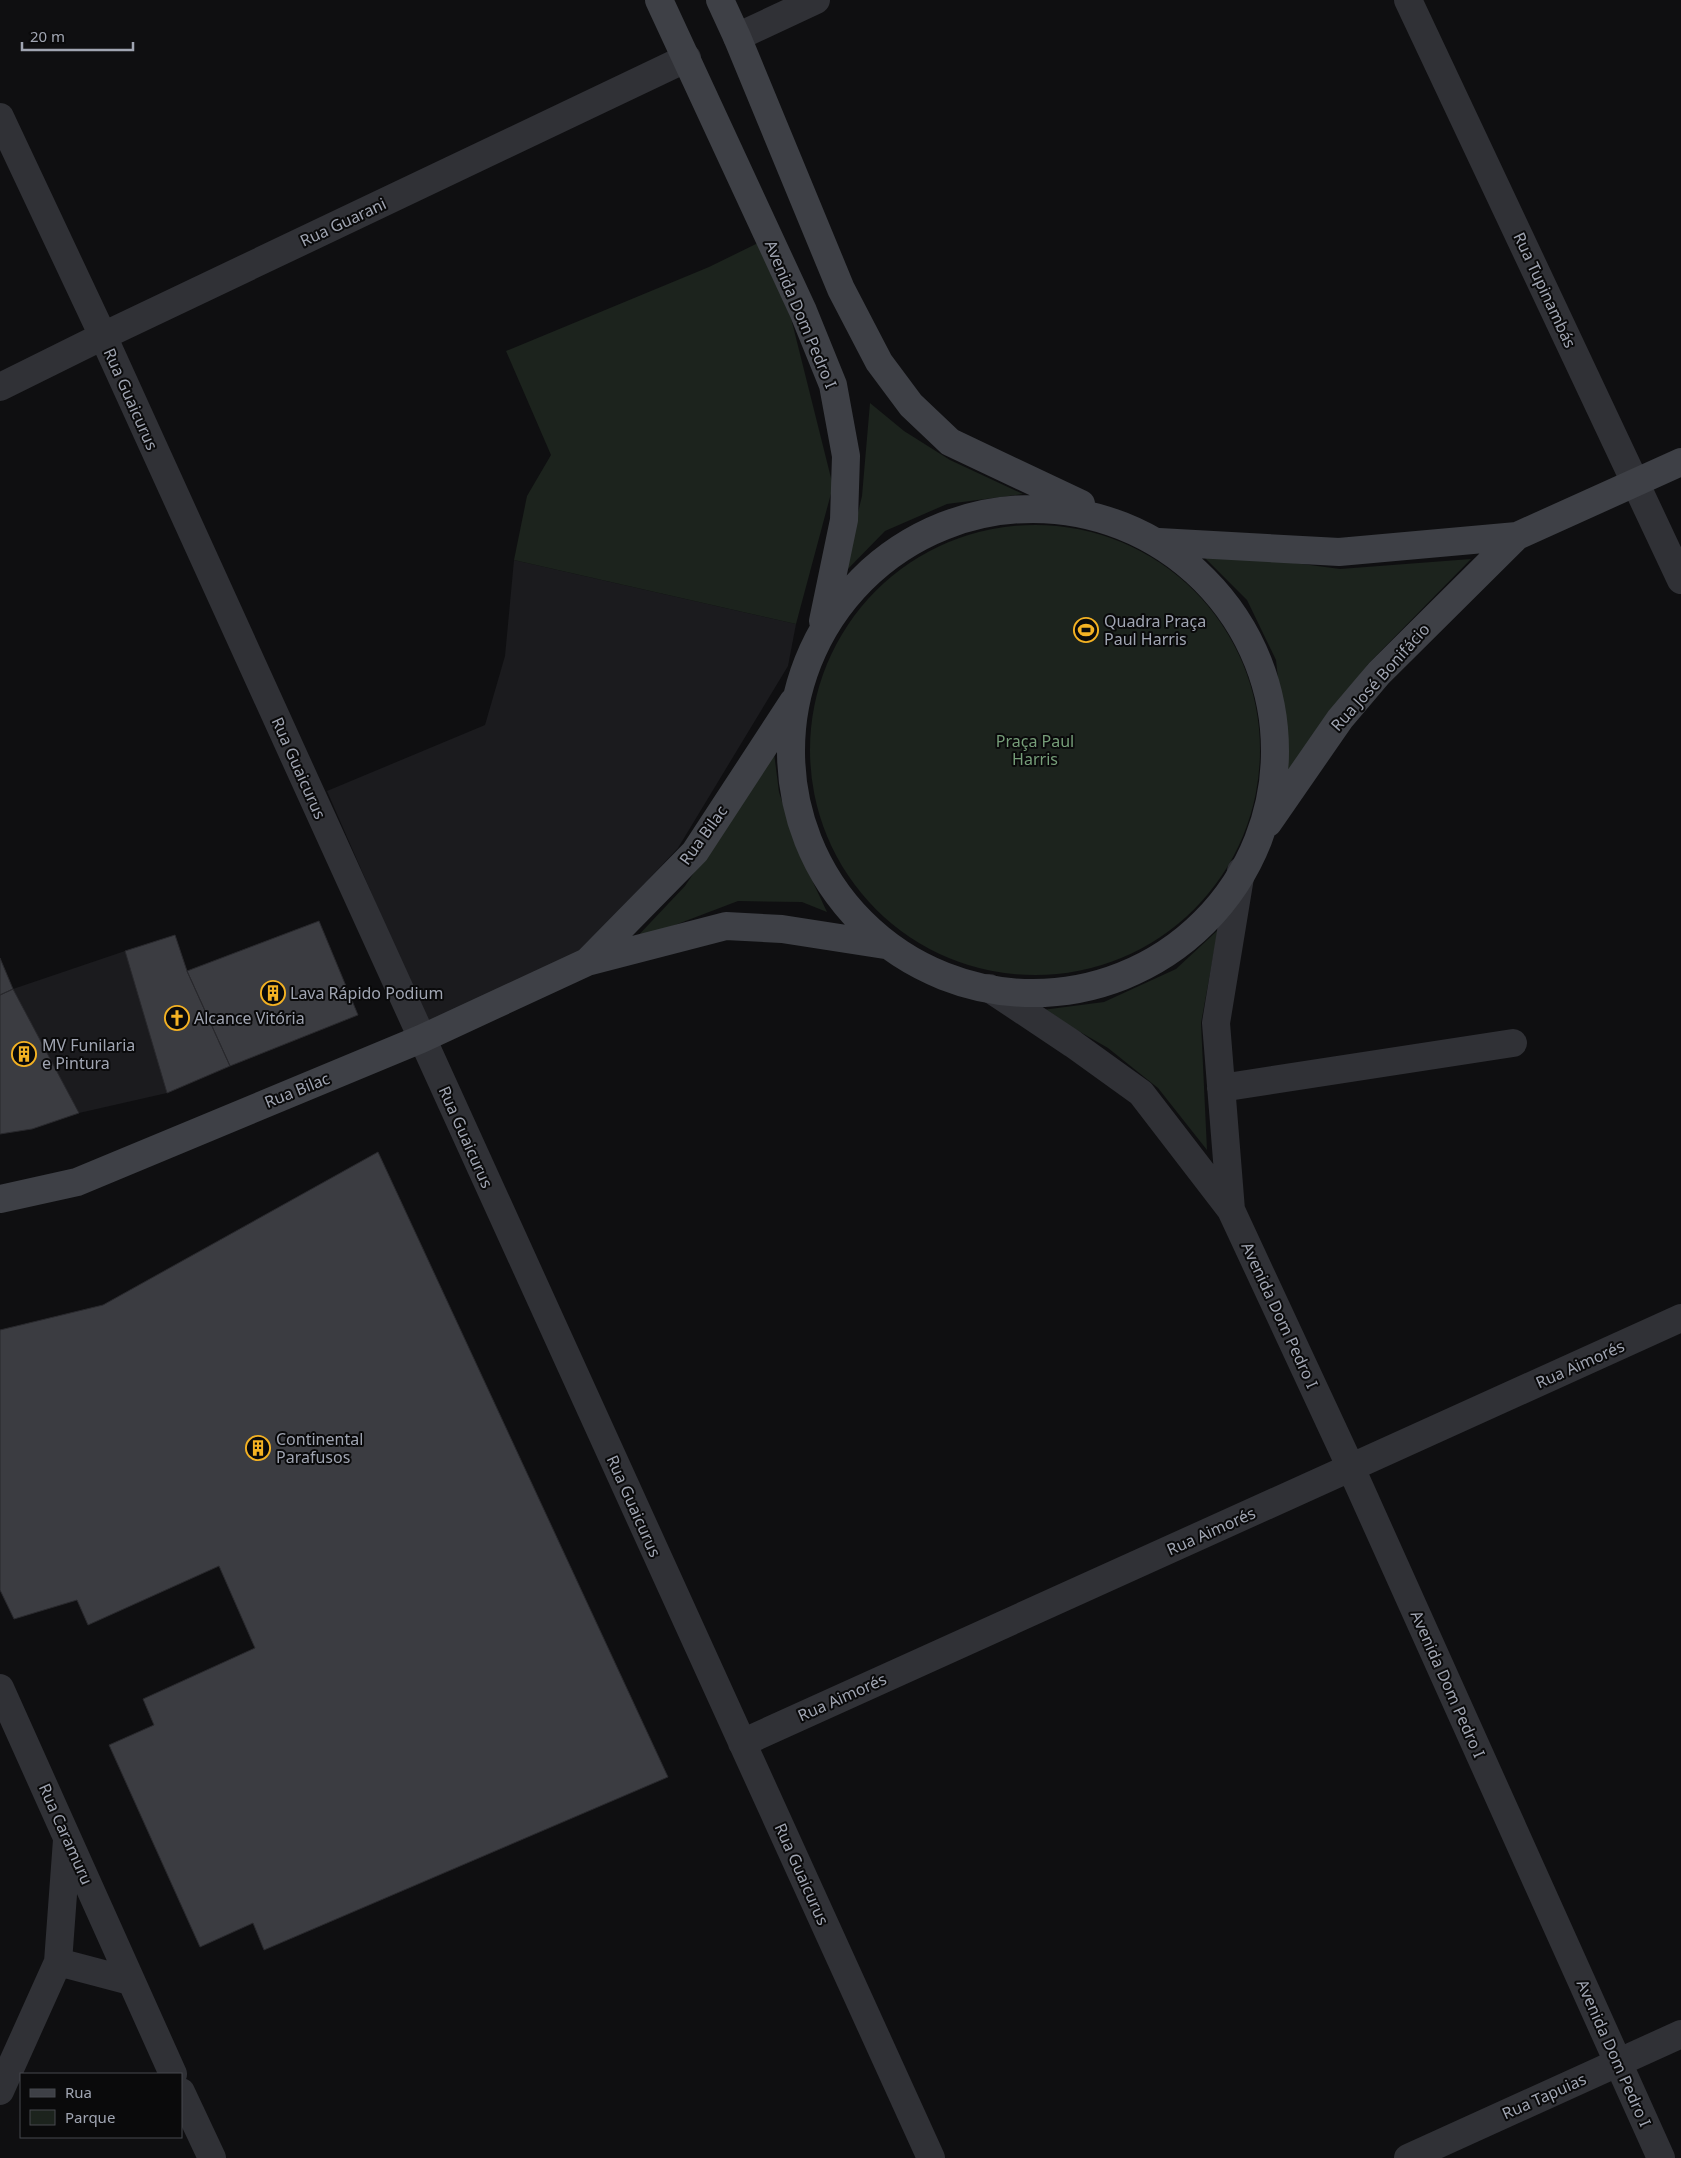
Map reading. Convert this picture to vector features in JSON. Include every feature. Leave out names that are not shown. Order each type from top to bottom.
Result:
[{"type":"street","name":"Avenida Dom Pedro I","points":[[659,0],[803,311],[834,385],[846,456],[844,520],[817,647]]},
{"type":"street","points":[[720,0],[738,37],[841,289],[879,362],[911,405],[950,442],[1114,519],[1180,556],[1233,611],[1266,680],[1276,756],[1262,833],[1241,871],[1214,913],[1172,952],[1103,985],[1028,995],[989,988],[944,976],[886,945],[833,890],[800,821],[790,745],[800,692],[817,647],[840,602],[895,549],[964,516],[1039,506],[1114,519]]},
{"type":"street","points":[[738,37],[816,0]]},
{"type":"street","name":"Rua Tupinambás","points":[[1408,0],[1681,580]]},
{"type":"street","name":"Rua Guarani","points":[[0,387],[103,336],[687,58]]},
{"type":"street","name":"Rua Guaicurus","points":[[0,116],[103,336],[931,2158]]},
{"type":"street","name":"Rua José Bonifácio","points":[[1155,542],[1339,552],[1517,536],[1681,462]]},
{"type":"street","name":"Rua José Bonifácio","points":[[1262,833],[1340,719],[1379,673],[1517,536]]},
{"type":"street","name":"Rua Bilac","points":[[587,962],[695,852],[800,692]]},
{"type":"street","name":"Avenida Dom Pedro I","points":[[1232,1210],[1216,1023],[1241,871]]},
{"type":"street","name":"Rua Bilac","points":[[0,1200],[77,1182],[421,1039],[587,962],[726,926],[782,929],[886,945]]},
{"type":"street","name":"Avenida Dom Pedro I","points":[[989,988],[1073,1044],[1141,1093],[1232,1210],[1351,1468],[1662,2158]]},
{"type":"street","points":[[1221,1088],[1513,1043]]},
{"type":"street","name":"Rua Aimorés","points":[[742,1743],[1681,1318]]},
{"type":"street","name":"Rua Caramuru","points":[[0,1688],[173,2073]]},
{"type":"street","points":[[0,2091],[58,1962],[67,1836]]},
{"type":"street","points":[[58,1962],[130,1981]]},
{"type":"street","name":"Rua Tapuias","points":[[1408,2158],[1681,2034]]},
{"type":"street","points":[[182,2094],[212,2158]]},
{"type":"shaded area","points":[[514,560],[796,624],[788,666],[678,848],[574,959],[428,1023],[327,791],[485,725],[505,656]]},
{"type":"shaded area","points":[[125,951],[167,1093],[79,1113],[13,989]]},
{"type":"green space","points":[[758,243],[791,318],[833,486],[796,624],[514,560],[527,496],[551,455],[506,351],[709,267]]},
{"type":"green space","points":[[870,403],[904,431],[950,460],[1023,494],[947,504],[885,531],[843,574],[862,496]]},
{"type":"green space","name":"Praça Paul Harris","points":[[1035,525],[1079,529],[1121,542],[1141,551],[1160,563],[1194,591],[1222,625],[1234,644],[1243,664],[1256,706],[1260,750],[1256,794],[1243,836],[1234,856],[1222,875],[1194,909],[1160,937],[1141,949],[1121,958],[1079,971],[1035,975],[991,971],[949,958],[929,949],[910,937],[876,909],[848,875],[836,856],[827,836],[814,794],[810,750],[814,706],[827,664],[836,644],[848,625],[876,591],[910,563],[929,551],[949,542],[991,529]]},
{"type":"green space","points":[[1197,550],[1340,569],[1471,559],[1368,664],[1288,771],[1276,660],[1247,600]]},
{"type":"green space","points":[[774,753],[779,792],[796,846],[827,912],[802,902],[738,901],[633,941],[685,886]]},
{"type":"green space","points":[[1218,930],[1201,1023],[1207,1150],[1158,1088],[1108,1048],[1042,1010],[1104,1002],[1176,969]]},
{"type":"building","name":"Lava Rápido Podium","points":[[319,921],[358,1015],[230,1066],[187,971]]},
{"type":"building","name":"Alcance Vitória","points":[[175,935],[187,971],[230,1066],[167,1093],[125,951]]},
{"type":"building","points":[[0,958],[13,989],[0,995]]},
{"type":"building","name":"MV Funilaria e Pintura","points":[[13,989],[79,1113],[32,1129],[0,1134],[0,995]]},
{"type":"building","name":"Continental Parafusos","points":[[378,1152],[668,1777],[264,1950],[253,1923],[200,1947],[109,1745],[154,1725],[143,1699],[255,1648],[219,1566],[88,1625],[77,1600],[14,1619],[0,1590],[0,1330],[103,1305]]},
{"type":"place","name":"Quadra Praça Paul Harris","points":[[1086,630]]},
{"type":"place","name":"Lava Rápido Podium","points":[[273,993]]},
{"type":"place","name":"Alcance Vitória","points":[[177,1018]]},
{"type":"place","name":"MV Funilaria e Pintura","points":[[24,1054]]},
{"type":"place","name":"Continental Parafusos","points":[[258,1448]]}]
